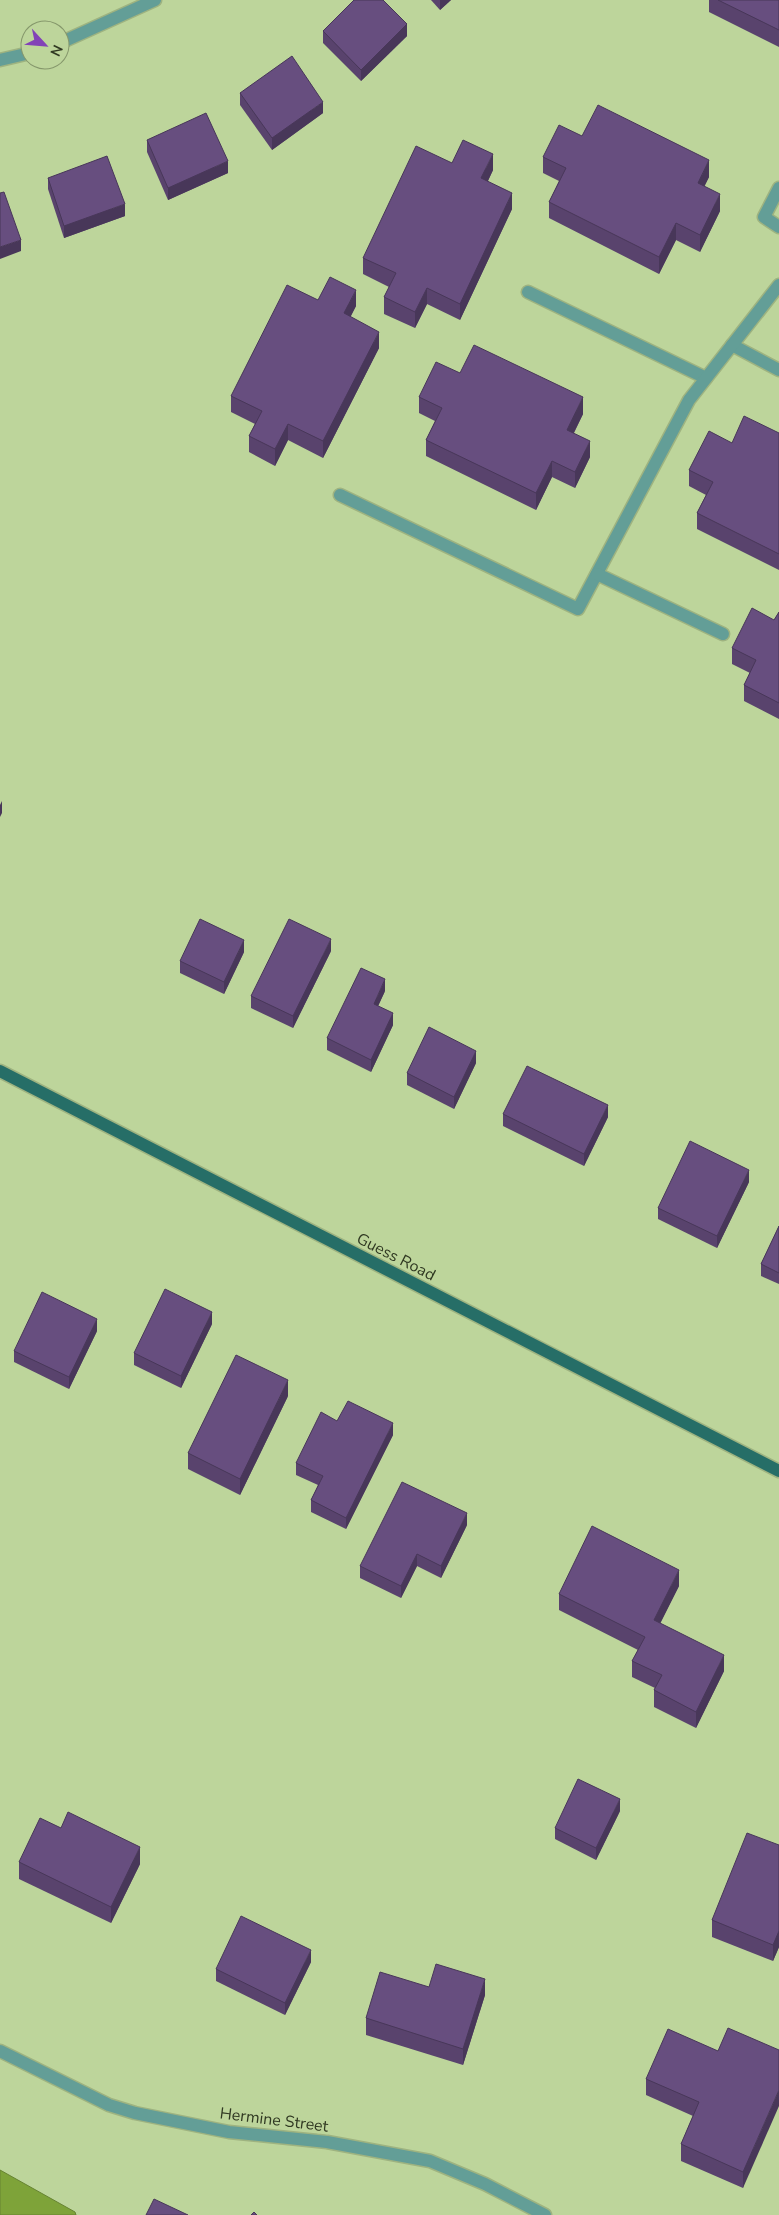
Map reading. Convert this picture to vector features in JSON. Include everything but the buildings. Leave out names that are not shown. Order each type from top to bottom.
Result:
[{"type":"main road","name":"Guess Road","points":[[0,1071],[779,1471]]},
{"type":"street","points":[[70,38],[155,0]]},
{"type":"street","points":[[0,60],[20,55]]},
{"type":"street","points":[[779,188],[764,217],[779,227]]},
{"type":"street","points":[[340,495],[578,609],[689,400],[779,285]]},
{"type":"street","points":[[528,292],[706,378]]},
{"type":"street","points":[[732,345],[779,370]]},
{"type":"street","points":[[596,574],[723,634]]},
{"type":"street","name":"Hermine Street","points":[[0,2051],[109,2106],[229,2132],[327,2142],[430,2161],[486,2184],[545,2215]]},
{"type":"shaded area","points":[[0,2170],[75,2212],[76,2215],[0,2215]]}]
